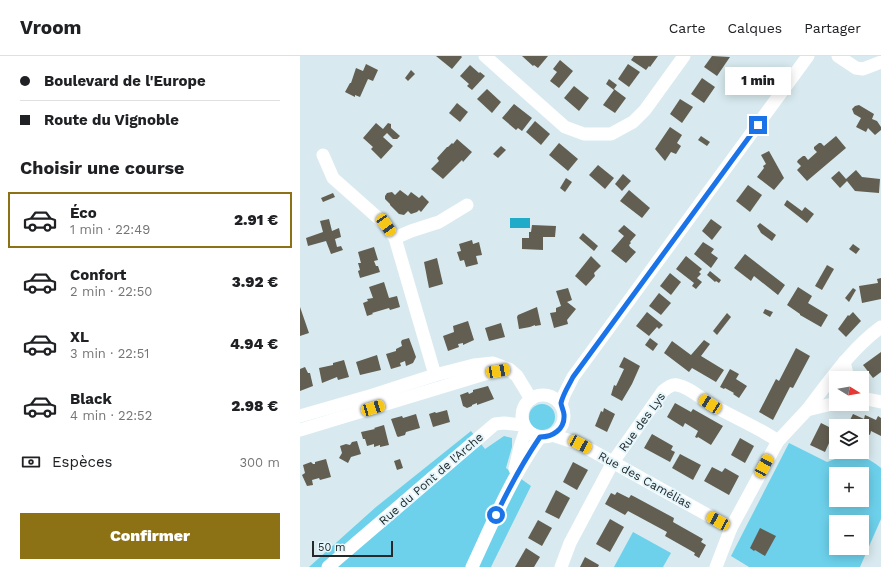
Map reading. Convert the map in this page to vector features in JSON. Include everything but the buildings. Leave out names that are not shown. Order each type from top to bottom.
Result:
[{"type":"street","points":[[485,56],[565,127],[584,134],[611,134],[633,122],[640,116],[684,56]]},
{"type":"street","points":[[561,405],[573,377],[808,56]]},
{"type":"street","points":[[838,56],[856,68],[863,70],[881,62]]},
{"type":"street","points":[[323,155],[333,178],[386,225],[395,238],[435,375]]},
{"type":"street","points":[[395,238],[439,222],[467,205]]},
{"type":"street","points":[[716,567],[731,528],[778,441],[807,410],[844,362],[866,338],[881,327]]},
{"type":"street","points":[[844,362],[846,371]]},
{"type":"street","points":[[300,416],[435,375],[474,365],[493,363],[509,369],[517,376],[531,399]]},
{"type":"street","points":[[300,430],[488,373],[509,369]]},
{"type":"street","points":[[544,395],[554,398],[561,405],[564,414],[563,424],[559,431],[546,436],[535,436],[525,427],[522,421],[524,408],[531,399],[544,395],[573,377]]},
{"type":"street","name":"Rue des Lys","points":[[613,462],[663,391],[669,386],[674,385],[684,387],[710,404],[762,430],[778,441]]},
{"type":"street","points":[[869,399],[881,402]]},
{"type":"street","points":[[807,410],[829,405]]},
{"type":"street","name":"Rue du Pont de l'Arche","points":[[328,567],[495,424],[504,423],[525,427]]},
{"type":"street","name":"Rue des Camélias","points":[[563,424],[580,444]]},
{"type":"street","points":[[509,487],[525,427]]},
{"type":"street","points":[[472,567],[509,487],[530,452],[546,436]]},
{"type":"street","name":"Rue des Camélias","points":[[546,436],[580,444],[731,528]]},
{"type":"street","points":[[561,567],[570,542],[613,462]]},
{"type":"shaded area","points":[[510,218],[530,218],[530,228],[510,228]]},
{"type":"shaded area","points":[[542,404],[552,407],[555,417],[552,427],[542,430],[532,427],[529,417],[532,407]]},
{"type":"shaded area","points":[[471,431],[485,449],[504,436],[512,438],[512,447],[506,468],[531,486],[491,567],[309,567],[376,507]]},
{"type":"shaded area","points":[[789,443],[827,462],[836,459],[867,459],[881,468],[881,519],[869,546],[869,515],[829,515],[829,555],[865,555],[860,567],[749,567],[731,556]]},
{"type":"shaded area","points":[[633,532],[671,553],[663,567],[614,567]]},
{"type":"route","points":[[496,515],[509,487],[540,437],[552,435],[559,431],[563,424],[564,414],[561,405],[573,377],[758,125]]}]
